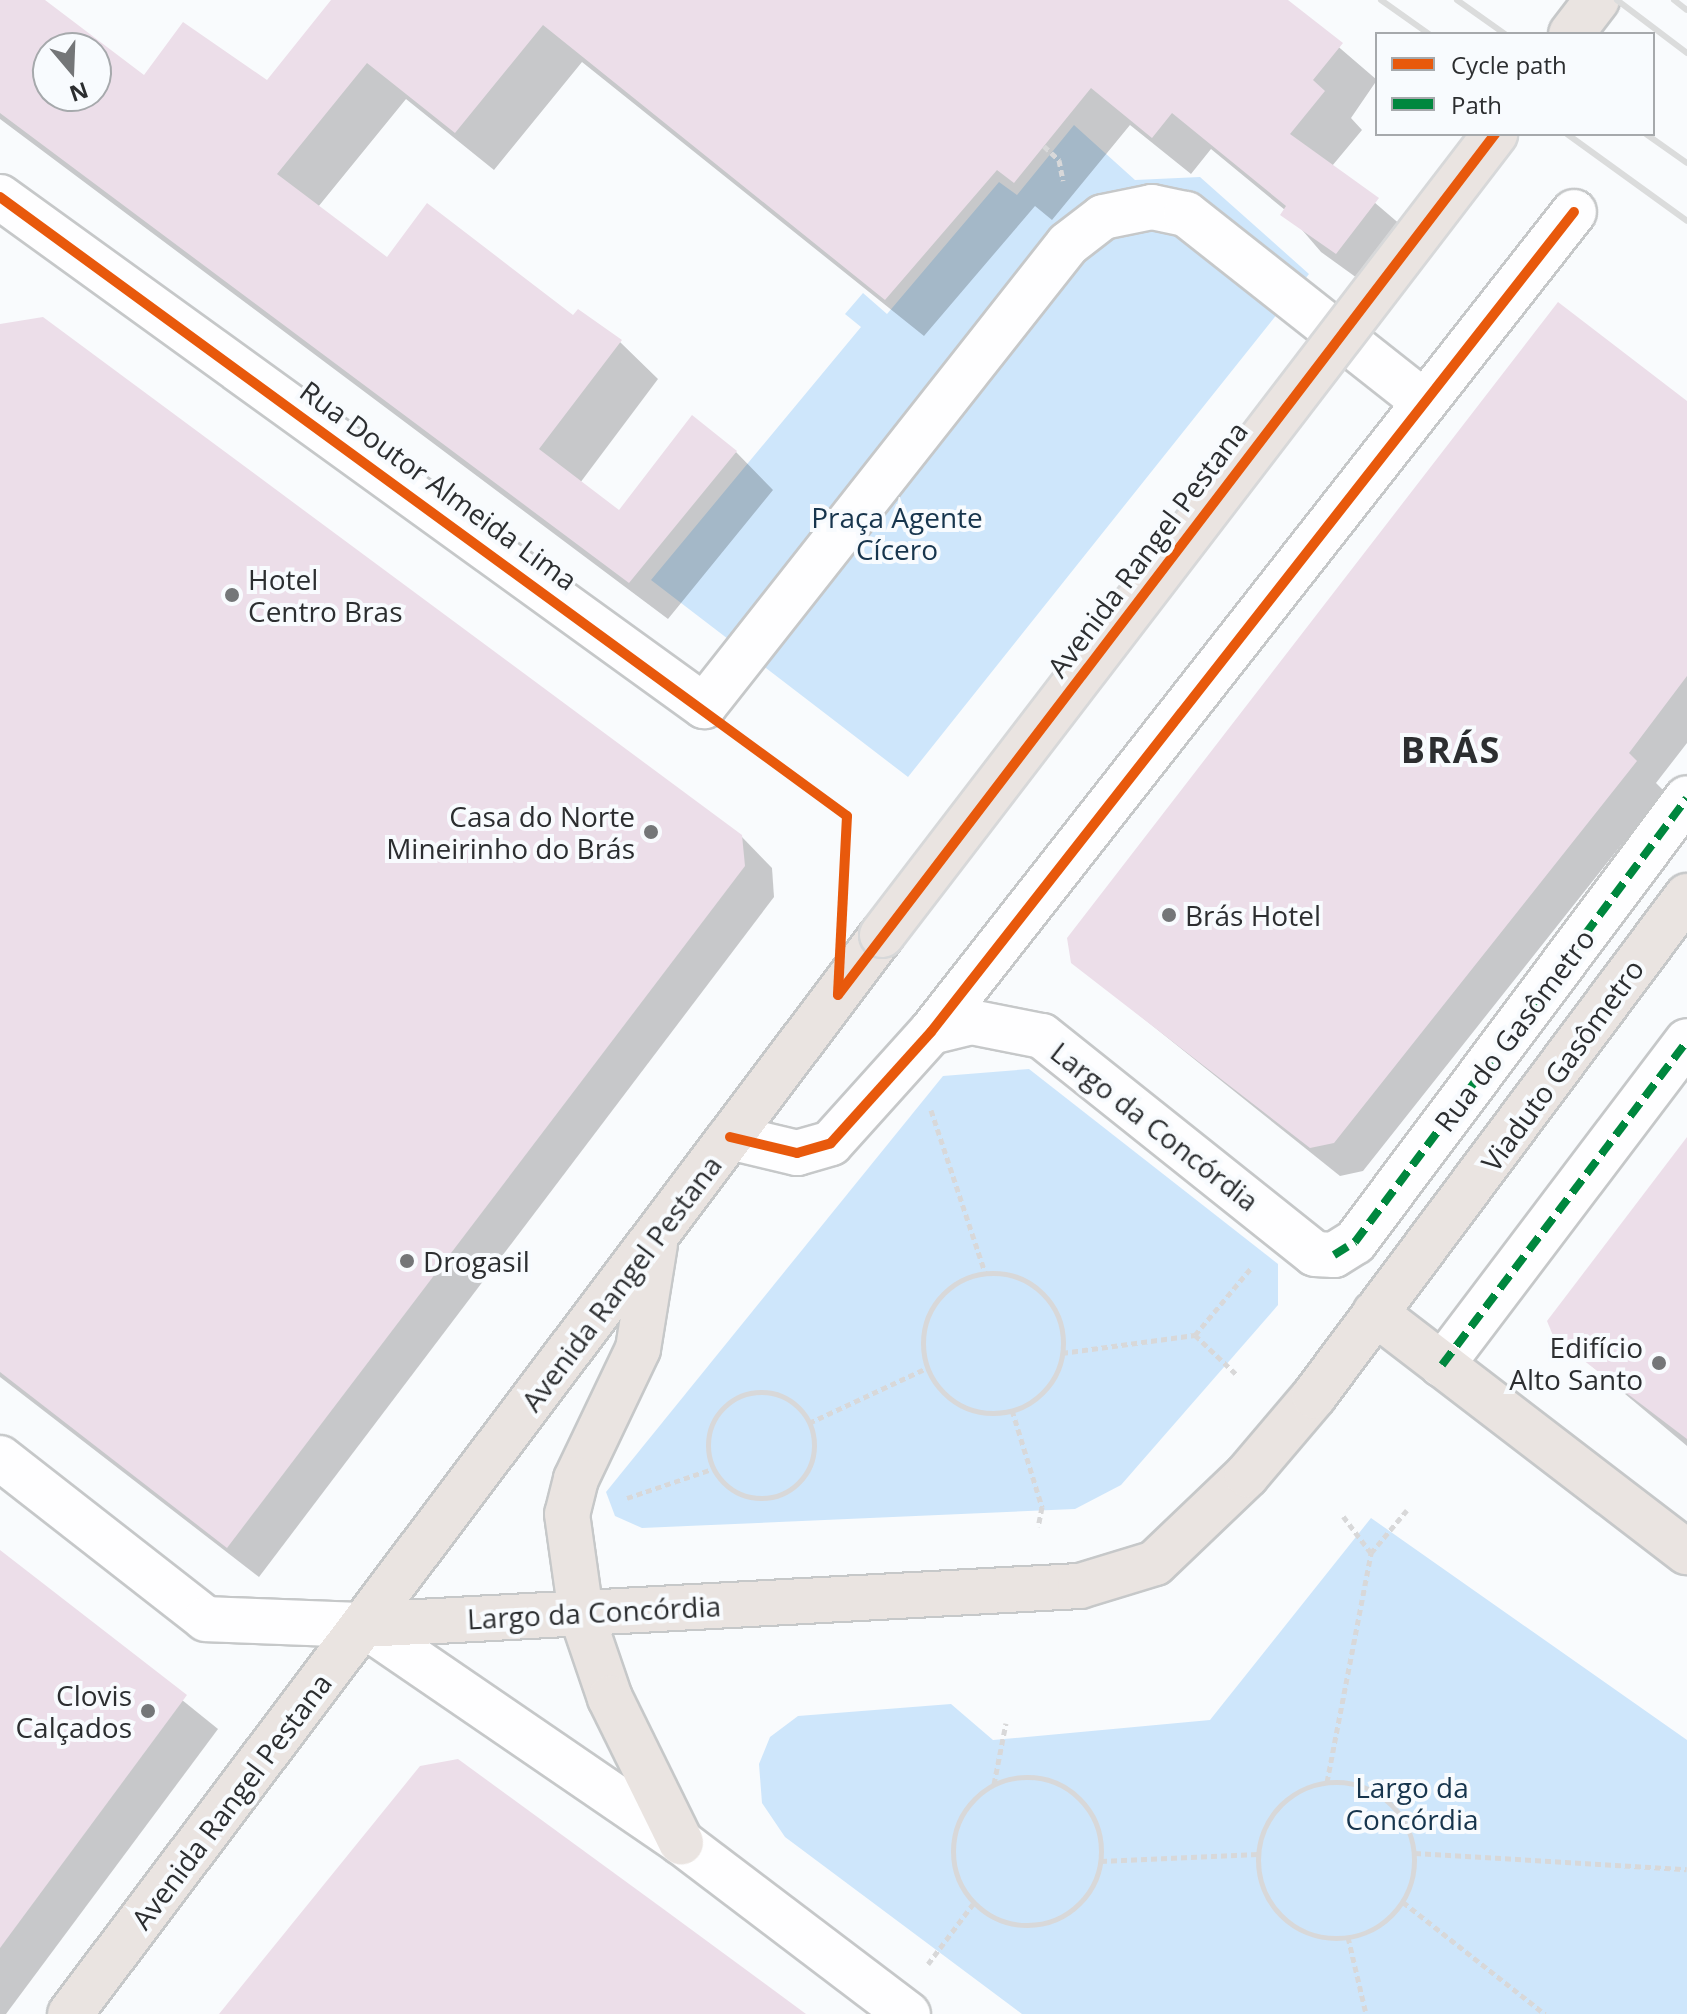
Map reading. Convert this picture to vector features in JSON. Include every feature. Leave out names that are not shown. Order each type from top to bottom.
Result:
[{"type":"main road","points":[[1573,32],[1597,0]]},
{"type":"main road","name":"Avenida Rangel Pestana","points":[[70,2014],[882,935],[1493,136]]},
{"type":"main road","name":"Viaduto Gasômetro","points":[[1438,1235],[1687,896]]},
{"type":"main road","name":"Largo da Concórdia","points":[[364,1625],[1080,1586],[1129,1575],[1183,1541],[1247,1475],[1438,1235]]},
{"type":"main road","points":[[656,1238],[638,1349],[576,1479],[567,1514],[581,1613],[610,1698],[681,1842]]},
{"type":"main road","points":[[1375,1313],[1687,1552]]},
{"type":"street","name":"Rua Doutor Almeida Lima","points":[[2,202],[704,706],[953,394],[1068,244],[1103,217],[1152,207],[1186,214],[1424,402]]},
{"type":"street","points":[[730,1137],[797,1153],[831,1143],[931,1032],[1574,212]]},
{"type":"street","name":"Rua do Gasômetro","points":[[1334,1255],[1355,1242],[1687,798]]},
{"type":"street","name":"Largo da Concórdia","points":[[931,1032],[971,1022],[1042,1036],[1315,1254],[1334,1255]]},
{"type":"street","points":[[1442,1365],[1687,1041]]},
{"type":"street","points":[[0,1458],[206,1619],[364,1625],[681,1842],[908,2014]]},
{"type":"path","points":[[928,1101],[985,1272]]},
{"type":"path","points":[[1062,1353],[1195,1335],[1262,1256]]},
{"type":"path","points":[[985,1272],[1027,1281],[1044,1294],[1056,1311],[1062,1353],[1045,1389],[1012,1410],[971,1409],[937,1386],[927,1368],[923,1347],[933,1307],[946,1290],[985,1272]]},
{"type":"path","points":[[1195,1335],[1237,1375]]},
{"type":"path","points":[[809,1423],[927,1368]]},
{"type":"path","points":[[738,1397],[787,1399],[809,1423],[813,1456],[783,1493],[751,1498],[712,1469],[714,1420],[738,1397]]},
{"type":"path","points":[[1012,1410],[1042,1507],[1038,1527]]},
{"type":"path","points":[[614,1503],[712,1469]]},
{"type":"path","points":[[1327,1782],[1371,1553],[1407,1510]]},
{"type":"path","points":[[1343,1516],[1371,1553]]},
{"type":"path","points":[[994,1784],[1006,1723]]},
{"type":"path","points":[[1039,1777],[1081,1798],[1101,1838],[1101,1861],[1095,1884],[1062,1918],[1016,1925],[973,1904],[953,1862],[953,1838],[968,1807],[994,1784],[1039,1777]]},
{"type":"path","points":[[1327,1782],[1387,1799],[1411,1833],[1415,1853],[1403,1902],[1370,1931],[1348,1937],[1325,1938],[1282,1918],[1259,1877],[1258,1854],[1273,1814],[1306,1787],[1327,1782]]},
{"type":"path","points":[[1415,1853],[1687,1869]]},
{"type":"path","points":[[1101,1861],[1258,1854]]},
{"type":"path","points":[[1403,1902],[1545,2014]]},
{"type":"path","points":[[926,1966],[973,1904]]},
{"type":"path","points":[[1348,1937],[1366,2014]]},
{"type":"green space","name":"Praça Agente Cícero","points":[[1074,125],[1135,180],[1200,177],[1309,274],[908,777],[651,580],[861,327],[845,314],[863,293],[887,314],[999,182],[1017,195]]},
{"type":"green space","points":[[1029,1069],[1278,1264],[1278,1305],[1121,1485],[1075,1509],[642,1528],[615,1516],[606,1492],[943,1076]]},
{"type":"green space","name":"Largo da Concórdia","points":[[1371,1518],[1687,1740],[1687,2014],[1022,2014],[785,1837],[762,1803],[759,1764],[770,1737],[798,1716],[951,1704],[993,1740],[1210,1720]]},
{"type":"building","points":[[0,0],[45,0],[87,32],[32,32],[32,112],[112,112],[112,51],[144,75],[183,22],[267,80],[331,0],[1288,0],[1343,43],[1313,80],[1325,91],[1290,134],[1379,198],[1336,254],[1280,215],[1286,206],[1172,113],[1152,138],[1091,88],[1014,183],[997,170],[885,300],[543,25],[455,133],[367,63],[277,174],[387,257],[427,203],[573,315],[578,309],[622,340],[539,449],[619,510],[692,415],[737,451],[629,583],[0,113]]},
{"type":"building","points":[[1558,302],[1687,401],[1687,676],[1629,753],[1637,761],[1334,1143],[1310,1148],[1071,963],[1067,938]]},
{"type":"building","points":[[43,317],[742,835],[745,866],[227,1548],[0,1372],[0,324]]},
{"type":"building","points":[[1687,1137],[1687,1439],[1554,1338],[1547,1321]]},
{"type":"building","points":[[0,1550],[187,1695],[0,1948]]},
{"type":"building","points":[[458,1759],[806,2014],[219,2014],[420,1766]]},
{"type":"railway","points":[[1381,0],[1426,32]]},
{"type":"railway","points":[[1457,0],[1502,32]]},
{"type":"railway","points":[[1617,0],[1687,53]]},
{"type":"railway","points":[[1674,0],[1687,10]]},
{"type":"railway","points":[[1570,136],[1687,221]]},
{"type":"railway","points":[[1649,136],[1687,163]]},
{"type":"marked path","points":[[1334,1255],[1355,1242],[1687,798]]},
{"type":"marked path","points":[[1442,1365],[1687,1041]]},
{"type":"cycle path","points":[[838,995],[1493,136]]},
{"type":"cycle path","points":[[0,197],[847,816],[838,995]]},
{"type":"cycle path","points":[[730,1137],[797,1153],[831,1143],[931,1032],[1574,212]]},
{"type":"place","name":"Hotel Centro Bras","points":[[232,595]]},
{"type":"place","name":"Casa do Norte Mineirinho do Brás","points":[[651,832]]},
{"type":"place","name":"Brás Hotel","points":[[1169,915]]},
{"type":"place","name":"Drogasil","points":[[407,1261]]},
{"type":"place","name":"Edifício Alto Santo","points":[[1659,1363]]},
{"type":"place","name":"Clovis Calçados","points":[[148,1711]]},
{"type":"district","name":"BRÁS","points":[[1451,750]]}]
